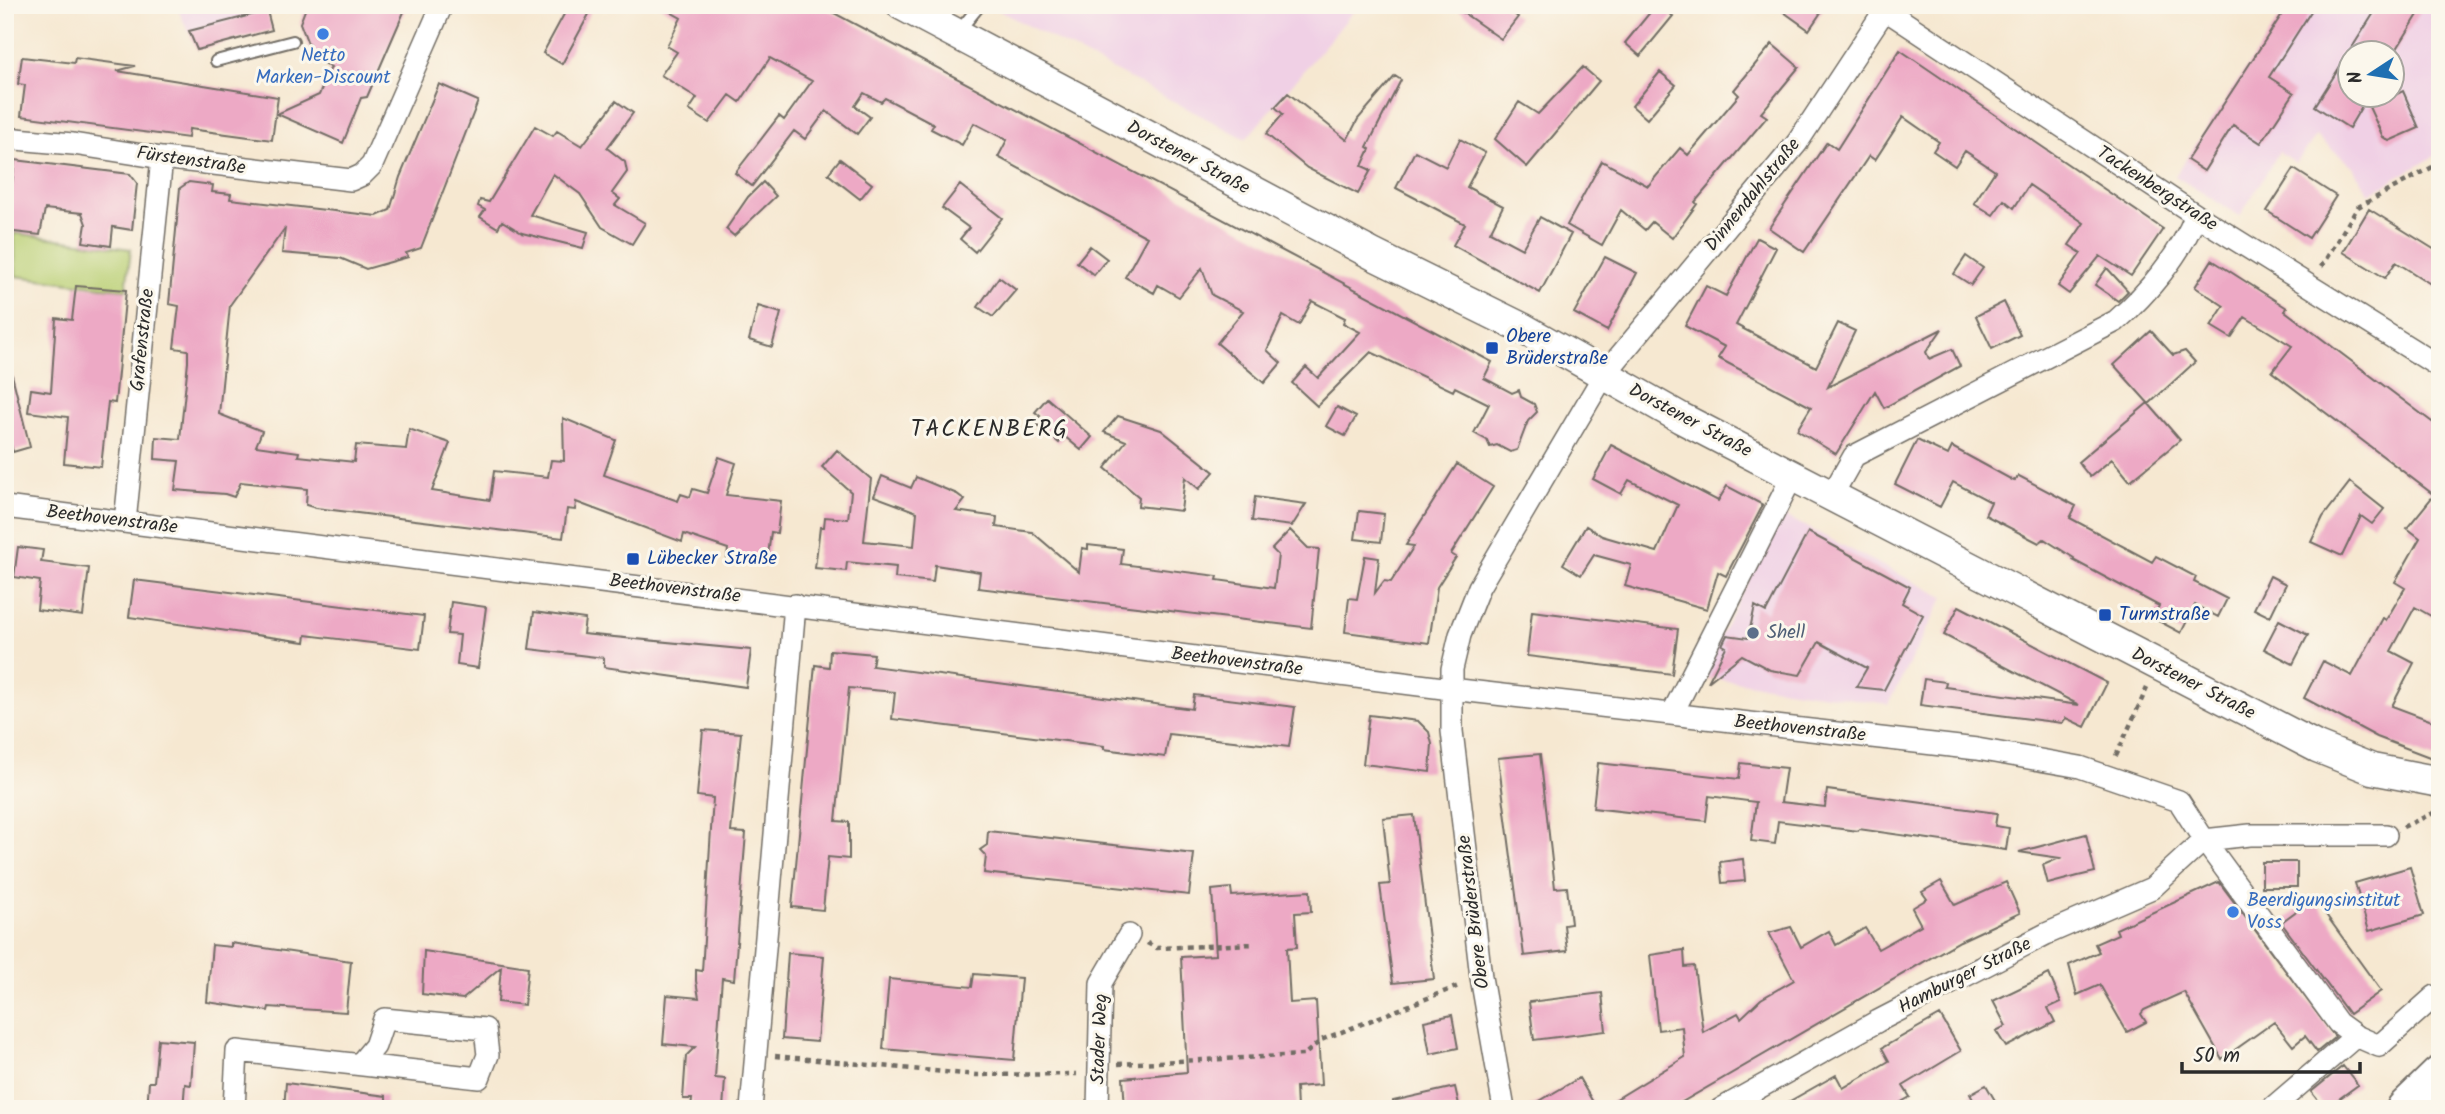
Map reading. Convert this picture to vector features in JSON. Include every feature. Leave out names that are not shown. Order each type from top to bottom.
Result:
[{"type":"highway","points":[[2406,1109],[2440,1076]]},
{"type":"main road","name":"Dorstener Straße","points":[[902,5],[1374,255],[1524,328],[1604,375],[2158,666],[2326,752],[2372,769],[2440,803]]},
{"type":"main road","name":"Dorstener Straße","points":[[2372,769],[2440,782]]},
{"type":"street","name":"Fürstenstraße","points":[[5,138],[73,144],[342,180],[357,178],[372,165],[442,5]]},
{"type":"street","name":"Tackenbergstraße","points":[[1883,7],[2196,215],[2440,368]]},
{"type":"street","name":"Dinnendahlstraße","points":[[1604,375],[1797,143],[1845,74],[1883,7]]},
{"type":"street","name":"Grafenstraße","points":[[125,522],[162,158]]},
{"type":"street","points":[[1832,495],[1854,456],[2116,321],[2135,304],[2189,234],[2196,215]]},
{"type":"street","name":"Obere Brüderstraße","points":[[1504,1109],[1481,977],[1452,731],[1454,653],[1479,587],[1604,375]]},
{"type":"street","points":[[1672,714],[1793,475]]},
{"type":"street","name":"Beethovenstraße","points":[[5,507],[1451,689],[1978,750],[2080,767],[2179,801],[2204,840],[2338,1023],[2356,1036]]},
{"type":"street","points":[[751,1109],[796,605]]},
{"type":"street","points":[[2204,840],[2250,835],[2386,835]]},
{"type":"street","name":"Hamburger Straße","points":[[1721,1109],[1878,1021],[2046,934],[2152,888],[2204,840]]},
{"type":"street","name":"Stader Weg","points":[[1098,1109],[1101,984],[1129,935]]},
{"type":"street","points":[[2272,1109],[2356,1036],[2379,1046],[2435,996]]},
{"type":"street","points":[[234,1109],[237,1051],[479,1078],[488,1055],[485,1029],[384,1019],[375,1046],[360,1064]]},
{"type":"lane","points":[[956,34],[980,5]]},
{"type":"lane","points":[[216,61],[293,41]]},
{"type":"path","points":[[2309,286],[2358,207],[2440,163]]},
{"type":"path","points":[[2107,776],[2158,666]]},
{"type":"path","points":[[2386,835],[2440,810]]},
{"type":"path","points":[[1129,935],[1157,948],[1254,944]]},
{"type":"shaded area","points":[[176,5],[288,5],[188,31]]},
{"type":"shaded area","points":[[988,5],[1359,5],[1246,139]]},
{"type":"shaded area","points":[[2288,5],[2440,5],[2440,153],[2369,194],[2354,167],[2316,136],[2296,163],[2279,152],[2240,216],[2175,176]]},
{"type":"shaded area","points":[[1783,515],[1944,597],[1888,704],[1699,676]]},
{"type":"green space","points":[[14,233],[131,249],[126,290],[16,276]]},
{"type":"building","points":[[307,5],[407,5],[367,97],[361,98],[343,143],[277,114],[319,95],[331,67],[314,59],[300,23]]},
{"type":"building","points":[[569,5],[594,5],[562,64],[543,53]]},
{"type":"building","points":[[658,5],[819,5],[1492,362],[1484,378],[1512,393],[1519,390],[1521,397],[1534,404],[1537,412],[1528,421],[1517,450],[1510,452],[1497,445],[1490,447],[1487,440],[1474,433],[1489,404],[1455,387],[1453,391],[1371,352],[1317,406],[1292,383],[1306,367],[1318,378],[1360,332],[1343,323],[1345,318],[1312,301],[1299,325],[1283,316],[1267,350],[1281,363],[1264,383],[1217,343],[1243,311],[1212,295],[1202,268],[1179,297],[1158,285],[1154,293],[1125,277],[1147,237],[998,157],[1007,140],[974,123],[962,145],[931,129],[934,124],[885,98],[881,102],[864,93],[855,106],[870,117],[857,134],[826,111],[805,139],[794,131],[752,186],[735,173],[779,116],[784,120],[812,81],[770,58],[740,102],[730,95],[709,123],[689,110],[697,98],[661,75],[677,52],[667,46],[681,18]]},
{"type":"building","points":[[1452,5],[1502,5],[1518,17],[1501,39]]},
{"type":"building","points":[[1656,5],[1673,16],[1640,56],[1625,43]]},
{"type":"building","points":[[1774,5],[1826,5],[1809,30]]},
{"type":"building","points":[[2288,5],[2315,5],[2269,77],[2294,93],[2261,143],[2233,125],[2204,171],[2187,160]]},
{"type":"building","points":[[2379,5],[2424,5],[2404,38],[2358,38]]},
{"type":"building","points":[[267,11],[272,30],[197,50],[189,31]]},
{"type":"building","points":[[1772,44],[1799,67],[1761,113],[1767,117],[1695,202],[1697,204],[1672,238],[1652,222],[1645,230],[1621,210],[1602,245],[1567,225],[1602,161],[1648,186],[1680,148],[1688,155],[1739,95],[1734,90]]},
{"type":"building","points":[[1900,50],[2163,229],[2131,276],[2100,256],[2069,294],[2058,286],[2081,253],[2069,245],[2084,223],[2029,185],[2014,208],[2004,200],[1993,215],[1974,203],[1995,171],[1965,151],[1955,166],[1933,151],[1939,142],[1903,117],[1875,160],[1869,156],[1804,252],[1769,228],[1827,142],[1837,149]]},
{"type":"building","points":[[22,57],[74,63],[75,58],[135,66],[117,71],[278,97],[272,140],[189,129],[188,138],[21,116],[25,85],[18,84]]},
{"type":"building","points":[[1583,67],[1599,81],[1527,167],[1495,139],[1519,102],[1538,114]]},
{"type":"building","points":[[1660,72],[1676,85],[1647,119],[1632,106]]},
{"type":"building","points":[[2336,73],[2336,108],[2361,108],[2349,128],[2315,106]]},
{"type":"building","points":[[1395,76],[1401,80],[1367,147],[1370,149],[1362,166],[1371,170],[1358,194],[1307,168],[1266,134],[1283,114],[1275,107],[1288,93],[1347,140],[1358,119]]},
{"type":"building","points":[[439,84],[478,101],[421,248],[406,253],[408,257],[366,269],[340,258],[282,253],[285,228],[230,305],[219,414],[262,431],[256,446],[299,452],[298,456],[354,462],[356,445],[406,449],[409,429],[450,443],[432,491],[490,500],[494,471],[548,477],[551,460],[564,461],[563,418],[616,440],[604,475],[678,501],[681,494],[690,497],[693,489],[707,493],[719,457],[736,463],[726,495],[781,501],[777,533],[771,532],[767,563],[727,558],[728,549],[684,534],[682,542],[576,502],[575,510],[567,509],[563,538],[316,508],[306,505],[307,489],[241,482],[234,497],[175,490],[179,461],[155,459],[156,437],[180,439],[188,362],[188,350],[174,348],[179,306],[169,304],[180,188],[189,182],[213,185],[212,192],[231,194],[230,199],[377,216],[390,210],[400,177]]},
{"type":"building","points":[[2406,98],[2419,128],[2389,141],[2383,137],[2369,108],[2406,108]]},
{"type":"building","points":[[616,101],[633,113],[607,148],[625,162],[627,172],[612,193],[620,199],[615,205],[645,223],[632,244],[602,227],[580,194],[553,174],[530,215],[588,232],[583,248],[522,233],[502,221],[498,228],[480,217],[485,210],[478,206],[480,200],[489,202],[535,126],[553,136],[557,131],[582,146]]},
{"type":"building","points":[[1460,139],[1485,153],[1467,187],[1503,206],[1490,232],[1522,249],[1540,217],[1571,234],[1540,293],[1453,245],[1465,224],[1396,188],[1415,151],[1446,167]]},
{"type":"building","points":[[840,159],[872,184],[860,199],[828,174]]},
{"type":"building","points":[[15,160],[130,174],[137,183],[132,230],[113,227],[111,246],[83,242],[86,224],[82,213],[45,209],[40,235],[6,231]]},
{"type":"building","points":[[2294,169],[2336,196],[2309,238],[2267,211]]},
{"type":"building","points":[[763,182],[776,196],[734,236],[726,229],[748,197]]},
{"type":"building","points":[[960,185],[1002,218],[975,252],[960,239],[969,228],[942,208]]},
{"type":"building","points":[[2369,209],[2440,253],[2440,290],[2396,262],[2385,278],[2343,252]]},
{"type":"building","points":[[1757,238],[1776,248],[1736,325],[1816,367],[1838,323],[1855,331],[1828,387],[1942,329],[1926,352],[1929,359],[1952,349],[1960,366],[1884,408],[1875,391],[1836,454],[1797,430],[1811,407],[1718,358],[1725,347],[1685,326],[1706,286],[1726,296]]},
{"type":"building","points":[[1090,246],[1107,259],[1094,275],[1077,262]]},
{"type":"building","points":[[1966,256],[1983,268],[1971,285],[1954,274]]},
{"type":"building","points":[[1605,257],[1637,273],[1607,331],[1574,313]]},
{"type":"building","points":[[2212,260],[2287,308],[2285,311],[2440,428],[2440,621],[2415,607],[2391,651],[2414,663],[2392,706],[2440,724],[2440,761],[2377,737],[2304,698],[2323,661],[2352,676],[2383,618],[2386,620],[2405,588],[2395,582],[2420,538],[2407,528],[2434,495],[2272,372],[2292,346],[2245,317],[2231,338],[2211,326],[2224,306],[2195,287]]},
{"type":"building","points":[[2107,268],[2128,291],[2118,301],[2095,285]]},
{"type":"building","points":[[999,277],[1016,290],[993,317],[978,307]]},
{"type":"building","points":[[76,286],[126,290],[115,403],[108,402],[101,467],[64,463],[68,417],[28,412],[31,389],[51,392],[56,318],[72,320]]},
{"type":"building","points":[[2004,302],[2020,335],[1992,349],[1976,316]]},
{"type":"building","points":[[758,306],[781,313],[772,347],[749,340]]},
{"type":"building","points":[[2151,331],[2173,355],[2185,351],[2195,362],[2149,404],[2114,365]]},
{"type":"building","points":[[12,375],[30,447],[13,452],[11,445],[5,447],[5,376]]},
{"type":"building","points":[[1047,398],[1092,437],[1081,450],[1064,436],[1059,443],[1035,423],[1040,416],[1035,412]]},
{"type":"building","points":[[2148,403],[2180,440],[2130,481],[2112,459],[2090,477],[2078,462]]},
{"type":"building","points":[[1337,407],[1356,417],[1345,436],[1326,426]]},
{"type":"building","points":[[1118,416],[1161,430],[1214,472],[1199,489],[1185,477],[1181,511],[1138,506],[1139,497],[1105,468],[1126,441],[1104,432]]},
{"type":"building","points":[[1917,440],[1948,455],[1952,447],[2014,481],[2019,476],[2076,506],[2070,518],[2152,562],[2156,556],[2196,577],[2194,582],[2227,599],[2218,617],[2195,605],[2181,633],[2153,618],[2159,606],[2073,560],[2074,558],[2044,539],[2039,543],[1985,515],[1991,502],[1953,482],[1940,507],[1895,484]]},
{"type":"building","points":[[1611,445],[1718,501],[1727,486],[1763,505],[1726,576],[1718,572],[1707,609],[1625,586],[1631,565],[1594,555],[1581,575],[1563,564],[1586,526],[1602,536],[1657,552],[1678,505],[1629,480],[1621,494],[1593,479]]},
{"type":"building","points":[[837,450],[871,479],[864,541],[914,546],[917,512],[874,496],[882,476],[911,488],[916,477],[957,494],[965,500],[956,511],[997,517],[996,527],[1032,532],[1079,572],[1082,548],[1088,549],[1088,545],[1123,549],[1121,564],[1218,576],[1217,580],[1274,588],[1278,555],[1272,549],[1290,530],[1308,548],[1319,549],[1311,628],[978,588],[980,572],[935,565],[933,582],[895,578],[896,567],[847,562],[846,571],[815,568],[820,527],[824,527],[825,517],[848,519],[851,492],[822,467]]},
{"type":"building","points":[[1457,464],[1493,487],[1451,554],[1456,557],[1437,587],[1429,643],[1345,632],[1349,598],[1357,599],[1365,556],[1379,558],[1375,593],[1384,581],[1391,582],[1414,546],[1406,545]]},
{"type":"building","points":[[2350,482],[2384,509],[2372,524],[2361,516],[2342,556],[2311,542],[2323,517]]},
{"type":"building","points":[[1255,497],[1306,504],[1292,526],[1252,521]]},
{"type":"building","points":[[1359,511],[1384,514],[1381,542],[1355,539]]},
{"type":"building","points":[[1808,532],[1910,587],[1902,603],[1923,615],[1884,690],[1856,687],[1867,668],[1819,642],[1800,675],[1770,670],[1742,655],[1708,682],[1726,647],[1722,645],[1727,635],[1748,638],[1755,606],[1766,612]]},
{"type":"building","points":[[18,547],[43,550],[41,562],[89,568],[83,616],[37,610],[40,581],[14,577]]},
{"type":"building","points":[[2270,576],[2286,584],[2270,617],[2254,609]]},
{"type":"building","points":[[134,580],[424,616],[420,649],[306,635],[305,642],[129,617]]},
{"type":"building","points":[[451,602],[486,607],[478,668],[457,665],[460,635],[447,634]]},
{"type":"building","points":[[1959,606],[2107,683],[2085,727],[2066,718],[2062,723],[1920,705],[1924,679],[1946,682],[1945,687],[2079,705],[1944,635]]},
{"type":"building","points":[[1532,611],[1678,629],[1672,674],[1527,656]]},
{"type":"building","points":[[534,612],[585,619],[583,634],[751,650],[746,687],[604,667],[604,658],[529,649]]},
{"type":"building","points":[[2279,620],[2308,635],[2293,664],[2264,649]]},
{"type":"building","points":[[830,650],[874,654],[872,666],[1192,709],[1194,695],[1295,707],[1289,747],[1169,734],[1165,757],[1104,749],[1104,746],[892,719],[895,692],[849,688],[836,821],[849,822],[849,859],[828,857],[823,910],[792,907],[815,665],[829,667]]},
{"type":"building","points":[[1369,715],[1418,721],[1429,732],[1432,744],[1430,772],[1363,764]]},
{"type":"building","points":[[703,730],[741,733],[731,832],[746,833],[734,980],[722,978],[715,1078],[725,1079],[723,1109],[691,1109],[692,1099],[683,1099],[686,1056],[695,1047],[663,1044],[667,995],[699,998],[696,970],[702,971],[713,798],[697,796]]},
{"type":"building","points":[[1540,754],[1555,888],[1567,887],[1571,924],[1564,925],[1567,951],[1524,956],[1498,758]]},
{"type":"building","points":[[1598,763],[1739,779],[1741,763],[1786,768],[1781,802],[1825,807],[1827,790],[1997,813],[1995,826],[2009,828],[2006,850],[1859,829],[1778,821],[1775,844],[1751,841],[1756,802],[1709,796],[1706,821],[1593,808]]},
{"type":"building","points":[[1414,815],[1434,979],[1393,983],[1380,885],[1390,884],[1383,818]]},
{"type":"building","points":[[988,831],[1194,854],[1189,895],[984,873],[986,856],[980,850],[987,845]]},
{"type":"building","points":[[2086,834],[2095,872],[2048,884],[2043,865],[2060,858],[2019,852]]},
{"type":"building","points":[[1743,859],[1745,881],[1722,883],[1720,862]]},
{"type":"building","points":[[2262,862],[2297,862],[2297,887],[2262,887]]},
{"type":"building","points":[[2410,867],[2424,915],[2369,931],[2355,883]]},
{"type":"building","points":[[1941,881],[1955,905],[2006,882],[2020,913],[1960,941],[1670,1109],[1600,1109],[1685,1057],[1682,1027],[1658,1030],[1650,955],[1684,950],[1685,967],[1694,966],[1703,1032],[1738,1013],[1741,1018],[1761,999],[1794,980],[1769,933],[1791,927],[1801,947],[1829,931],[1836,945],[1865,928],[1878,949],[1921,925],[1912,908],[1927,899],[1922,892]]},
{"type":"building","points":[[2219,882],[2335,1037],[2317,1052],[2305,1036],[2293,1046],[2274,1022],[2222,1059],[2184,992],[2144,1010],[2141,1014],[2146,1022],[2127,1032],[2100,985],[2077,995],[2069,965],[2099,952],[2095,944],[2118,934],[2116,929]]},
{"type":"building","points":[[1231,888],[1232,896],[1310,891],[1311,912],[1295,913],[1297,947],[1287,948],[1290,1003],[1316,1001],[1321,1085],[1296,1087],[1297,1109],[1125,1109],[1123,1078],[1187,1072],[1181,957],[1216,955],[1212,890]]},
{"type":"building","points":[[2314,898],[2381,991],[2349,1014],[2283,925],[2283,921]]},
{"type":"building","points":[[231,943],[351,961],[346,1012],[269,1007],[268,1011],[207,1002],[212,945],[231,947]]},
{"type":"building","points":[[424,951],[528,967],[524,1005],[498,1002],[501,967],[463,999],[422,994]]},
{"type":"building","points":[[788,953],[824,956],[817,1042],[782,1039]]},
{"type":"building","points":[[974,974],[1021,978],[1014,1060],[883,1049],[889,979],[972,987]]},
{"type":"building","points":[[2049,974],[2061,1002],[2048,1008],[2055,1022],[2006,1047],[1996,1031],[2006,1026],[1993,1001]]},
{"type":"building","points":[[1602,993],[1606,1031],[1534,1040],[1529,1002]]},
{"type":"building","points":[[1452,1015],[1458,1048],[1430,1054],[1424,1021]]},
{"type":"building","points":[[1940,1015],[1961,1051],[1903,1086],[1910,1097],[1889,1109],[1776,1109],[1836,1075],[1843,1088],[1889,1061],[1882,1048]]},
{"type":"building","points":[[158,1039],[194,1042],[191,1085],[185,1084],[183,1109],[147,1109],[149,1082],[154,1082]]},
{"type":"building","points":[[2343,1066],[2358,1085],[2325,1109],[2311,1092]]},
{"type":"building","points":[[1579,1078],[1597,1109],[1526,1109]]},
{"type":"building","points":[[286,1083],[386,1096],[386,1109],[284,1109]]},
{"type":"building","points":[[1986,1085],[2000,1109],[1978,1109],[1970,1094]]},
{"type":"building","points":[[1455,1087],[1460,1109],[1393,1109],[1393,1101]]},
{"type":"place","name":"Netto Marken-Discount","points":[[323,34]]},
{"type":"place","name":"Obere Brüderstraße","points":[[1492,348]]},
{"type":"place","name":"Lübecker Straße","points":[[633,559]]},
{"type":"place","name":"Turmstraße","points":[[2105,615]]},
{"type":"place","name":"Shell","points":[[1753,633]]},
{"type":"place","name":"Beerdigungsinstitut Voss","points":[[2233,912]]},
{"type":"district","name":"TACKENBERG","points":[[990,430]]}]
